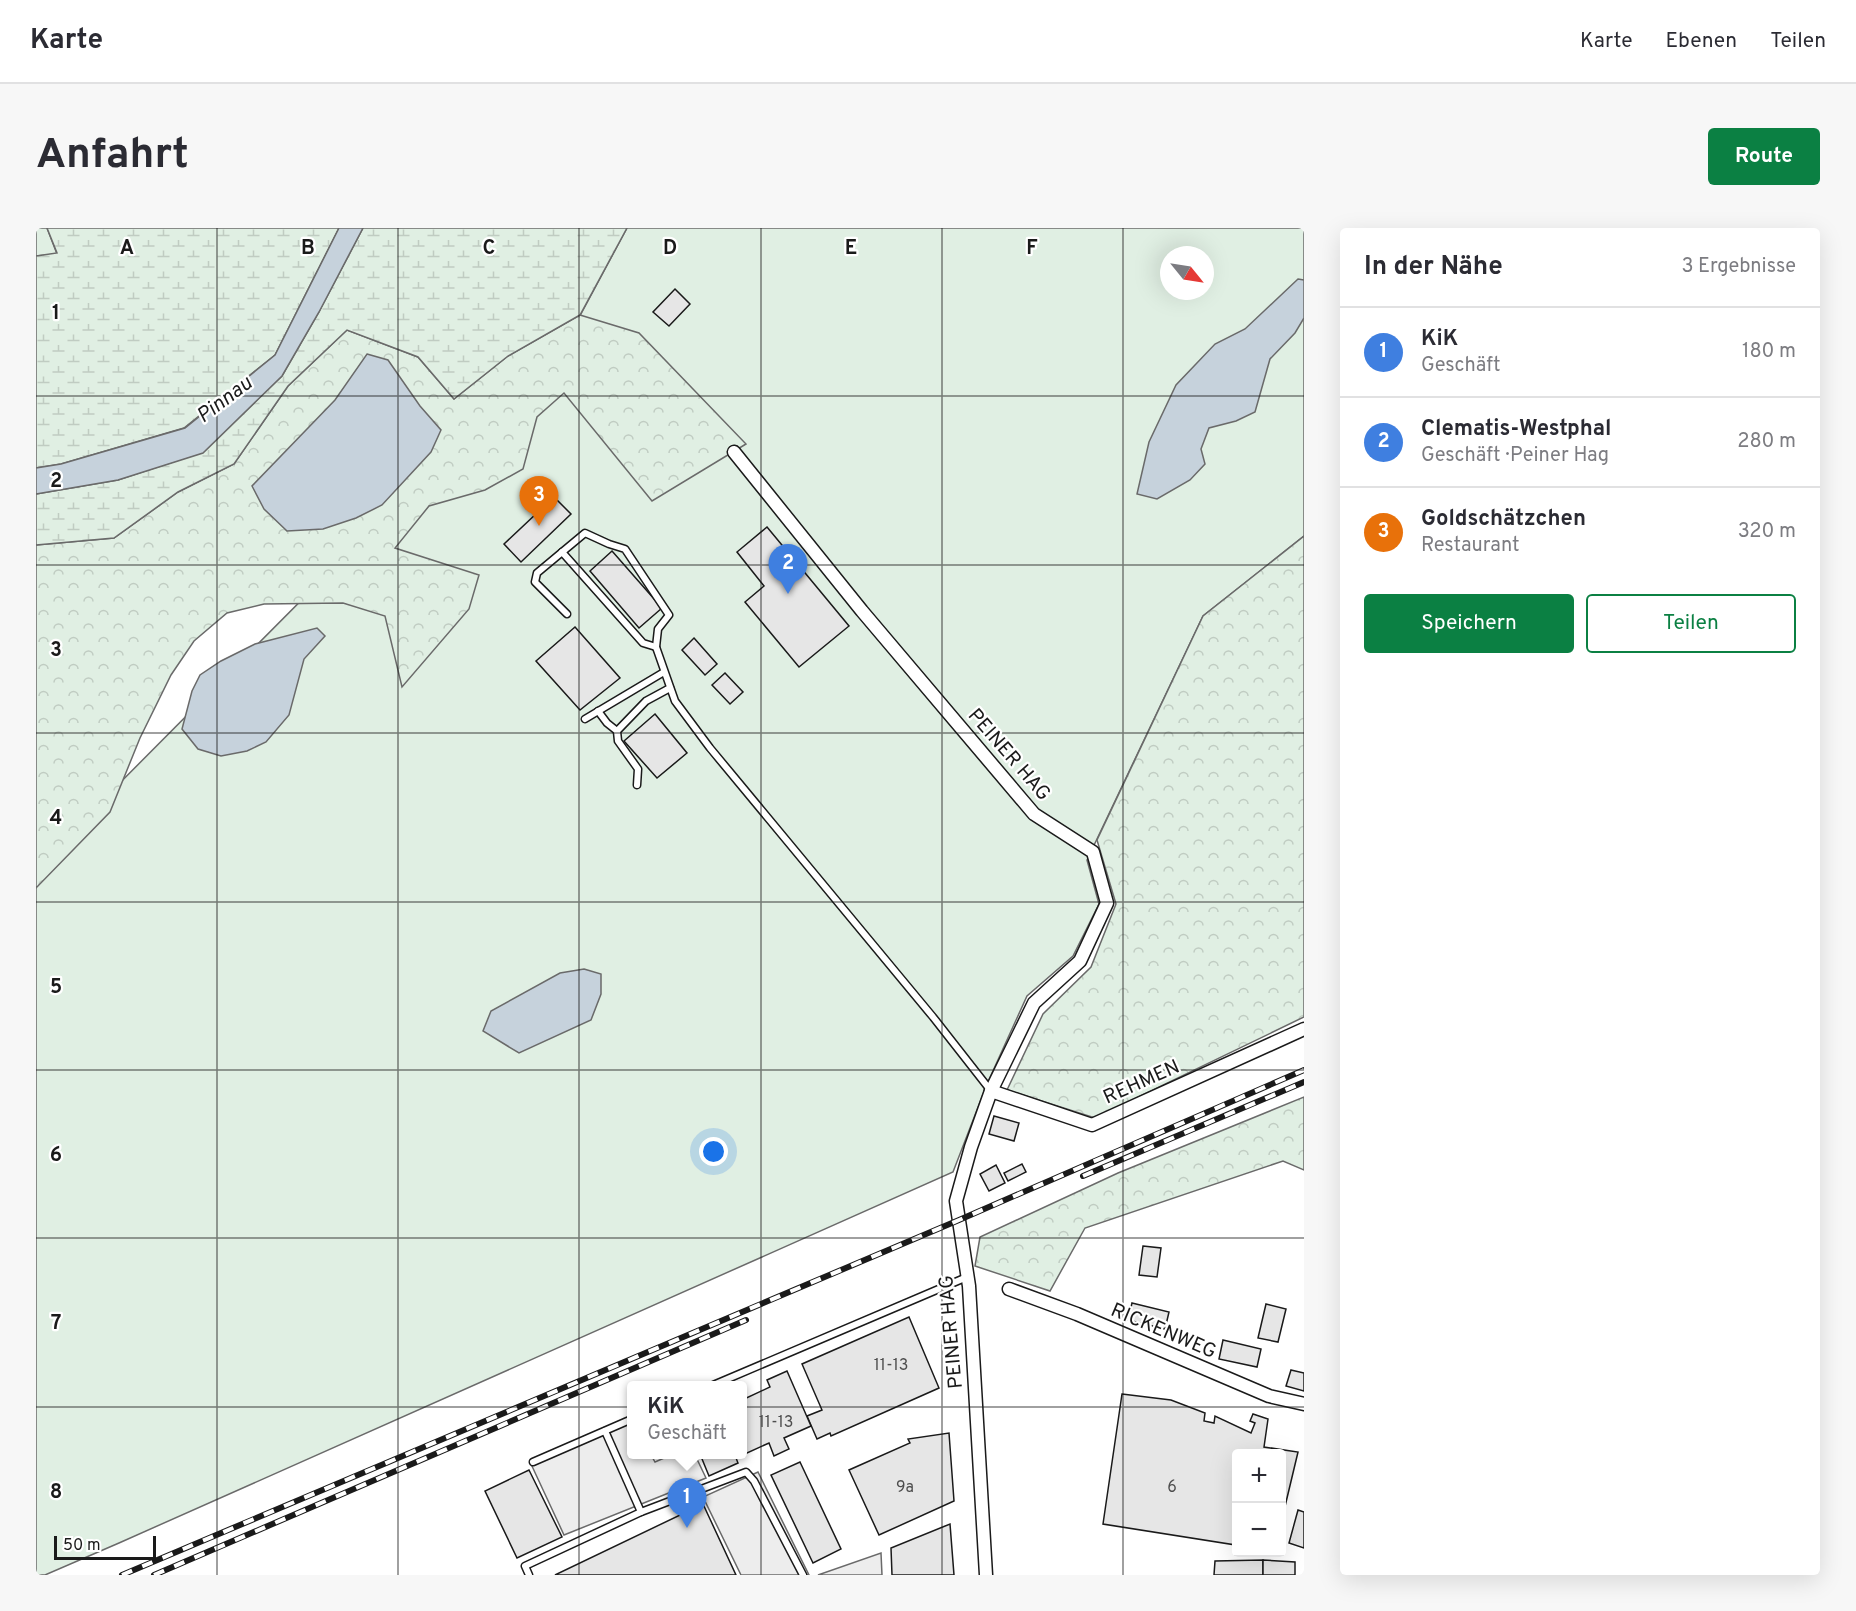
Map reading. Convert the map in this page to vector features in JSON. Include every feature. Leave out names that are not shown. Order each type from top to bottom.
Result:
[{"type":"street","name":"PEINER HAG","points":[[734,452],[862,611],[1034,814],[1093,852],[1107,903],[1080,961],[1034,1003],[991,1091],[971,1147],[956,1201],[967,1277],[986,1575]]},
{"type":"street","name":"REHMEN","points":[[991,1091],[1092,1125],[1304,1029]]},
{"type":"street","name":"RICKENWEG","points":[[1009,1289],[1077,1314],[1269,1395],[1304,1404]]},
{"type":"lane","points":[[567,614],[535,582],[537,573],[585,533],[626,549],[669,615],[658,629],[656,647],[675,701],[710,748],[933,1017],[991,1091]]},
{"type":"lane","points":[[562,552],[643,643],[656,647]]},
{"type":"lane","points":[[585,719],[664,672]]},
{"type":"lane","points":[[617,731],[646,701],[670,688]]},
{"type":"lane","points":[[598,711],[617,731],[618,741],[638,769],[637,785]]},
{"type":"lane","points":[[723,1381],[967,1277]]},
{"type":"lane","points":[[533,1462],[627,1421]]},
{"type":"lane","points":[[605,1431],[641,1512]]},
{"type":"lane","points":[[529,1575],[525,1566],[641,1512],[746,1472],[754,1481],[803,1575]]},
{"type":"green space","points":[[36,228],[47,228],[57,254],[36,256]]},
{"type":"green space","points":[[47,228],[339,228],[275,355],[184,428],[61,464],[36,468],[36,256],[57,253]]},
{"type":"green space","points":[[363,228],[627,228],[580,315],[508,356],[454,399],[418,357],[347,330],[288,386],[234,464],[178,492],[114,538],[36,545],[36,494],[118,480],[203,452],[282,376]]},
{"type":"green space","points":[[627,228],[1304,228],[1304,536],[1203,616],[1087,860],[1099,904],[1073,956],[1027,996],[987,1084],[953,1172],[119,1543],[45,1575],[36,1575],[36,791],[77,826],[575,325]]},
{"type":"green space","points":[[580,315],[639,333],[746,444],[652,501],[564,393],[537,417],[523,469],[485,490],[429,506],[395,548],[479,575],[469,609],[402,687],[385,616],[343,603],[264,604],[227,613],[194,641],[171,675],[140,738],[110,812],[36,888],[36,545],[114,538],[178,492],[234,464],[288,386],[347,330],[418,357],[454,399],[508,356]]},
{"type":"green space","points":[[1304,536],[1304,1017],[1095,1118],[1007,1090],[1043,1014],[1091,967],[1116,904],[1097,840],[1203,616]]},
{"type":"green space","points":[[1304,1097],[1304,1170],[1283,1161],[1085,1228],[1050,1291],[975,1266],[980,1237],[1118,1173]]},
{"type":"shaded area","points":[[627,1425],[627,1459],[653,1459],[655,1462],[662,1459],[697,1459],[706,1478],[564,1535],[531,1464]]},
{"type":"shaded area","points":[[758,1472],[809,1575],[741,1575],[703,1497]]},
{"type":"shaded area","points":[[881,1553],[882,1575],[818,1575]]},
{"type":"water","name":"Pinnau","points":[[339,228],[363,228],[282,376],[203,453],[118,480],[36,494],[36,468],[61,464],[185,428],[275,355]]},
{"type":"water","points":[[1298,279],[1304,280],[1304,318],[1295,333],[1270,359],[1255,412],[1236,421],[1209,428],[1201,449],[1205,464],[1190,480],[1157,499],[1137,494],[1149,442],[1176,385],[1215,344],[1245,329]]},
{"type":"water","points":[[367,354],[388,360],[420,406],[441,430],[431,452],[382,505],[356,518],[323,529],[287,531],[264,509],[252,486],[335,400]]},
{"type":"water","points":[[317,628],[325,636],[304,659],[289,715],[266,742],[247,751],[221,756],[198,749],[182,729],[192,691],[200,675],[221,661],[255,644]]},
{"type":"water","points":[[584,969],[601,974],[601,994],[591,1020],[519,1053],[483,1031],[491,1011],[560,973]]},
{"type":"building","points":[[675,289],[690,304],[669,326],[653,312]]},
{"type":"building","points":[[554,497],[571,514],[521,562],[504,544]]},
{"type":"building","points":[[767,527],[849,626],[799,667],[745,602],[764,586],[737,552]]},
{"type":"building","points":[[612,551],[662,608],[639,628],[590,571]]},
{"type":"building","points":[[575,627],[620,678],[580,710],[536,661]]},
{"type":"building","points":[[694,638],[717,664],[705,675],[682,650]]},
{"type":"building","points":[[725,673],[743,692],[730,704],[712,685]]},
{"type":"building","points":[[655,714],[687,753],[657,778],[624,741]]},
{"type":"building","points":[[994,1116],[1019,1123],[1014,1141],[989,1134]]},
{"type":"building","points":[[1022,1164],[1026,1172],[1008,1181],[1004,1173]]},
{"type":"building","points":[[996,1165],[1005,1183],[989,1191],[980,1174]]},
{"type":"building","points":[[1143,1246],[1161,1248],[1157,1277],[1139,1275]]},
{"type":"building","points":[[1132,1303],[1169,1312],[1165,1329],[1128,1320]]},
{"type":"building","points":[[1266,1304],[1286,1309],[1278,1342],[1258,1338]]},
{"type":"building","points":[[909,1317],[939,1388],[831,1436],[830,1433],[817,1439],[807,1416],[822,1410],[802,1364]]},
{"type":"building","points":[[1223,1340],[1261,1349],[1257,1367],[1219,1359]]},
{"type":"building","points":[[1291,1370],[1304,1373],[1304,1391],[1286,1386]]},
{"type":"building","points":[[787,1371],[811,1426],[784,1438],[789,1449],[774,1456],[769,1443],[747,1453],[747,1398],[770,1387],[767,1380]]},
{"type":"building","points":[[1122,1394],[1171,1400],[1205,1413],[1204,1421],[1214,1423],[1215,1416],[1251,1433],[1255,1423],[1250,1421],[1253,1414],[1268,1419],[1264,1447],[1278,1449],[1232,1449],[1232,1544],[1103,1524]]},
{"type":"building","points":[[949,1433],[954,1501],[879,1535],[849,1470],[910,1443],[908,1439]]},
{"type":"building","points":[[1286,1450],[1298,1452],[1286,1502]]},
{"type":"building","points":[[702,1459],[736,1459],[738,1463],[709,1476]]},
{"type":"building","points":[[800,1462],[841,1549],[813,1563],[771,1475]]},
{"type":"building","points":[[529,1470],[562,1537],[517,1558],[485,1491]]},
{"type":"building","points":[[703,1504],[736,1575],[555,1575]]},
{"type":"building","points":[[1298,1510],[1304,1512],[1304,1548],[1289,1543]]},
{"type":"building","points":[[950,1524],[954,1575],[892,1575],[891,1548]]},
{"type":"building","points":[[1263,1560],[1263,1575],[1214,1575],[1215,1561]]},
{"type":"building","points":[[1263,1560],[1295,1562],[1295,1575],[1263,1575]]},
{"type":"railway","points":[[122,1575],[959,1220],[1304,1070]]},
{"type":"railway","points":[[1083,1176],[1304,1082]]},
{"type":"railway","points":[[154,1575],[746,1320]]},
{"type":"place","name":"Goldschätzchen","points":[[539,526]]},
{"type":"place","name":"Clematis-Westphal","points":[[788,594]]},
{"type":"place","name":"KiK","points":[[687,1528]]}]
